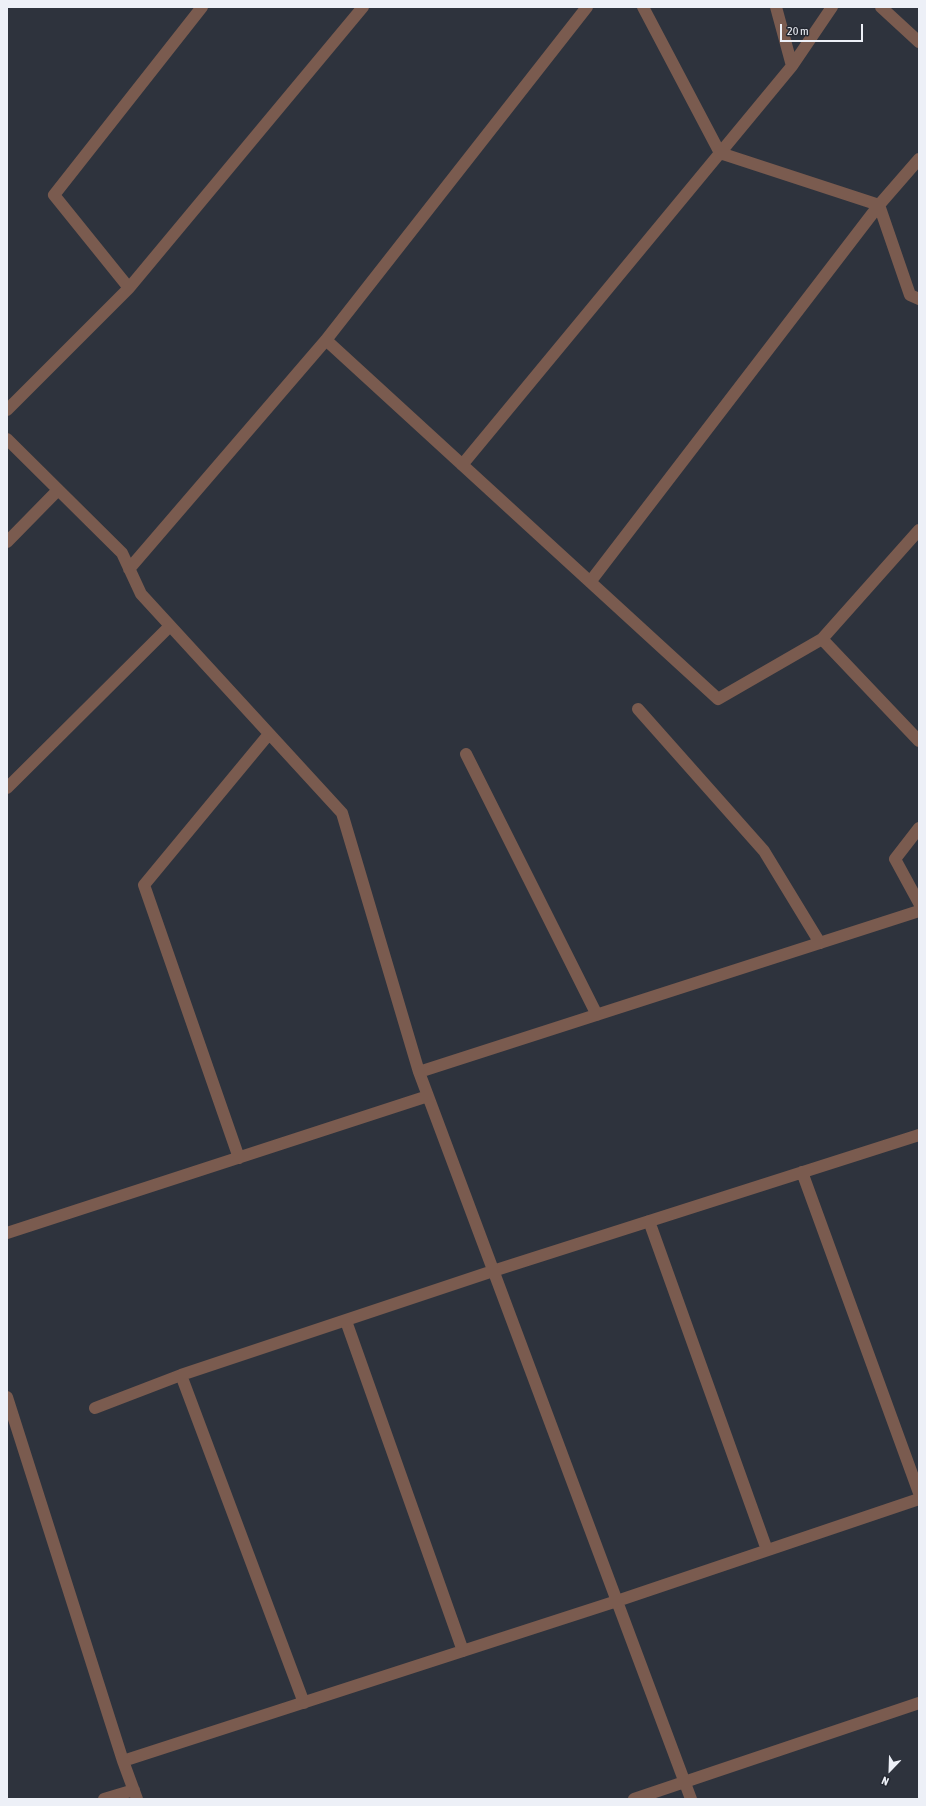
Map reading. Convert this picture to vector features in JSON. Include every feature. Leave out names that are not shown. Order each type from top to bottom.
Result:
[{"type":"street","points":[[129,288],[54,195],[202,7]]},
{"type":"street","points":[[7,410],[129,288],[363,7]]},
{"type":"street","points":[[129,569],[326,340],[588,7]]},
{"type":"street","points":[[643,7],[720,153],[879,205]]},
{"type":"street","points":[[776,7],[792,66]]},
{"type":"street","points":[[462,465],[792,66],[832,7]]},
{"type":"street","points":[[881,7],[919,42]]},
{"type":"street","points":[[590,582],[879,205],[919,159]]},
{"type":"street","points":[[879,205],[910,295],[919,299]]},
{"type":"street","points":[[326,340],[718,699],[822,639],[919,530]]},
{"type":"street","points":[[7,439],[122,552],[141,594],[342,813],[419,1072],[691,1799]]},
{"type":"street","points":[[7,542],[58,490]]},
{"type":"street","points":[[7,788],[170,626]]},
{"type":"street","points":[[822,639],[919,741]]},
{"type":"street","points":[[638,709],[764,851],[820,943]]},
{"type":"street","points":[[239,1158],[144,885],[269,734]]},
{"type":"street","points":[[466,754],[597,1015]]},
{"type":"street","points":[[919,828],[894,859],[919,903]]},
{"type":"street","points":[[419,1072],[919,911]]},
{"type":"street","points":[[7,1233],[428,1096]]},
{"type":"street","points":[[95,1408],[181,1375],[493,1271],[919,1135]]},
{"type":"street","points":[[802,1172],[919,1493]]},
{"type":"street","points":[[649,1221],[767,1550]]},
{"type":"street","points":[[346,1321],[463,1651]]},
{"type":"street","points":[[181,1375],[304,1703]]},
{"type":"street","points":[[7,1397],[135,1795],[104,1799]]},
{"type":"street","points":[[123,1761],[617,1601],[919,1499]]},
{"type":"street","points":[[634,1799],[919,1703]]}]
